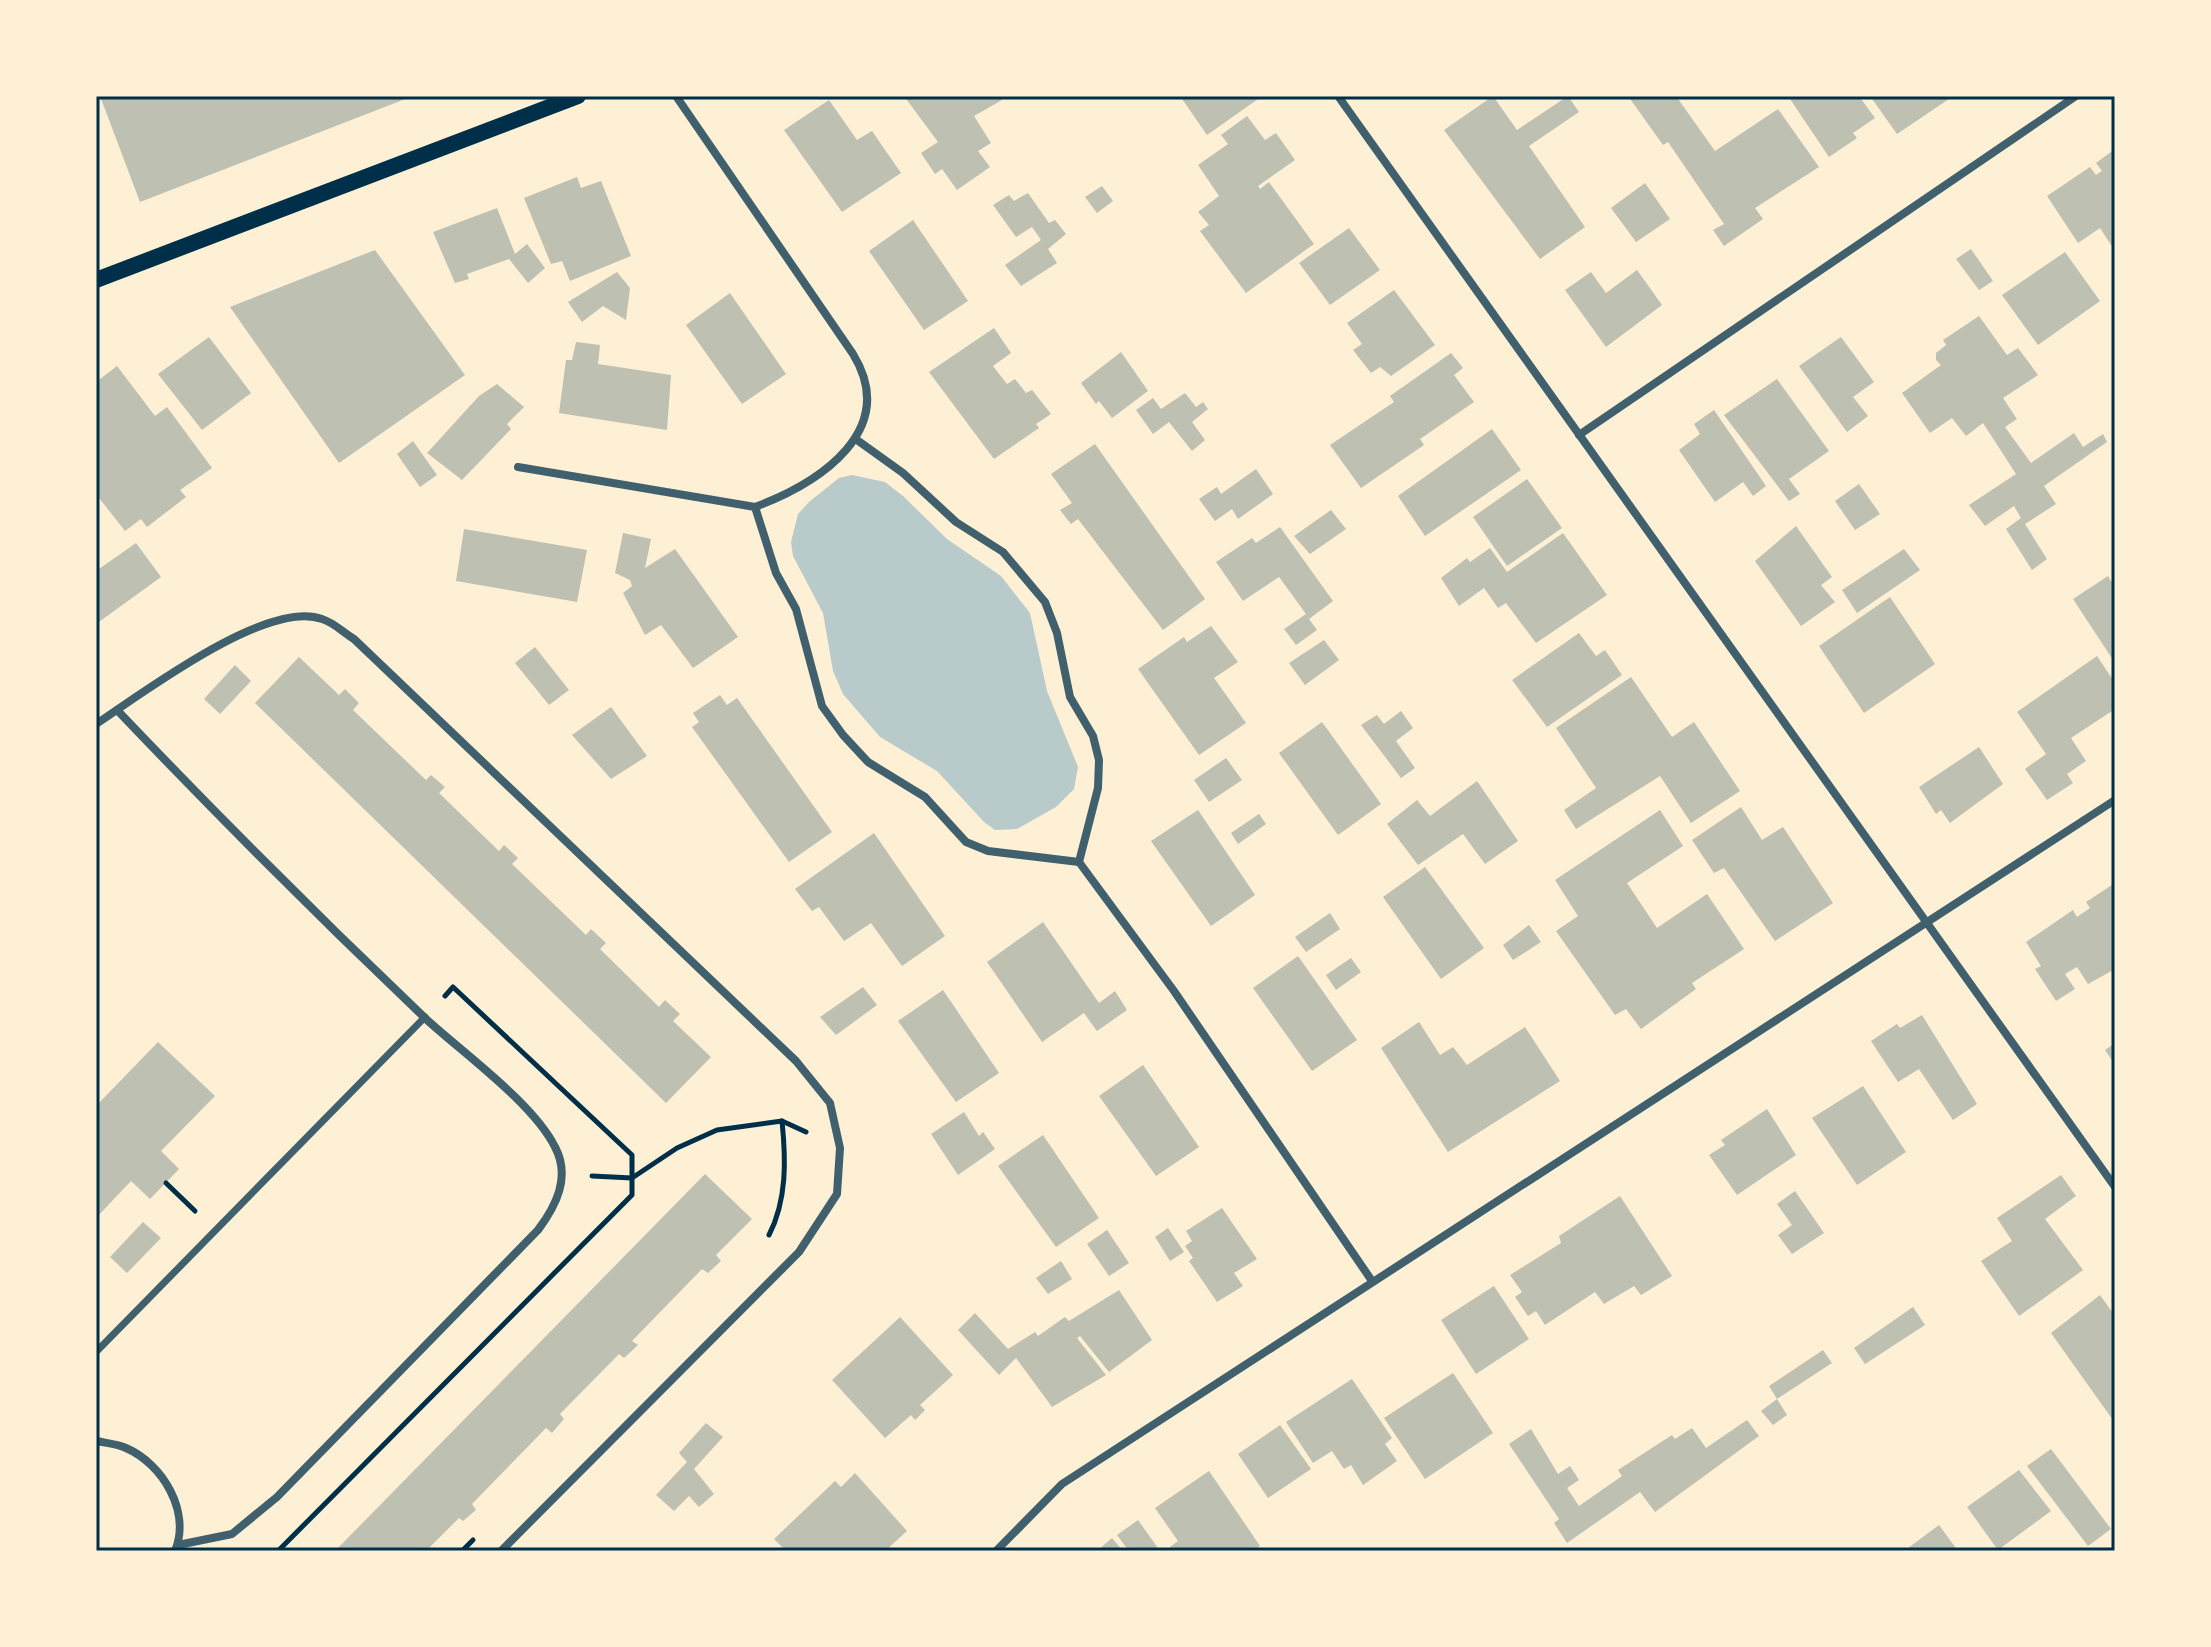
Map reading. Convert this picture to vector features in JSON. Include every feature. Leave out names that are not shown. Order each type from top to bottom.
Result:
[{"type":"main road","points":[[96,280],[574,98],[589,96]]},
{"type":"street","points":[[518,467],[755,507],[786,495],[857,440],[868,414],[869,390],[863,370],[676,96]]},
{"type":"street","points":[[1338,96],[2115,1187]]},
{"type":"street","points":[[1579,435],[2076,96]]},
{"type":"street","points":[[857,440],[903,473],[956,522],[1003,552],[1045,602],[1057,633],[1070,697],[1093,736],[1099,760],[1098,788],[1079,862]]},
{"type":"street","points":[[755,507],[776,573],[796,609],[822,706],[843,735],[868,762],[925,797],[966,842],[988,851],[1079,862],[1174,991],[1372,1281]]},
{"type":"street","points":[[96,724],[221,644],[277,618],[321,618],[354,639],[796,1061],[830,1103],[840,1148],[837,1194],[799,1252],[501,1551]]},
{"type":"street","points":[[96,1441],[126,1447],[150,1463],[169,1486],[179,1515],[176,1548],[232,1534],[277,1497],[538,1230],[554,1209],[563,1176],[555,1147],[534,1120],[425,1017],[117,710]]},
{"type":"street","points":[[996,1551],[1062,1484],[2115,800]]},
{"type":"street","points":[[96,1352],[425,1017]]},
{"type":"path","points":[[563,1176],[632,1178],[677,1148],[717,1130],[782,1121],[840,1148]]},
{"type":"path","points":[[764,1241],[779,1212],[786,1157],[782,1121]]},
{"type":"path","points":[[166,1183],[215,1232]]},
{"type":"path","points":[[462,1551],[484,1529]]},
{"type":"shaded area","points":[[852,475],[885,482],[947,539],[1001,576],[1030,613],[1047,691],[1078,767],[1074,789],[1056,807],[1017,829],[995,830],[984,822],[937,771],[880,737],[843,694],[833,671],[823,613],[793,556],[791,542],[798,514],[839,478]]},
{"type":"building","points":[[100,96],[413,96],[140,202]]},
{"type":"building","points":[[904,96],[999,96],[1002,100],[974,116],[991,143],[978,151],[990,167],[957,190],[942,169],[935,174],[921,153],[938,142]]},
{"type":"building","points":[[1180,96],[1256,96],[1258,99],[1207,135]]},
{"type":"building","points":[[1493,96],[1517,130],[1568,96],[1579,112],[1529,146],[1585,227],[1540,259],[1444,130]]},
{"type":"building","points":[[1628,96],[1676,96],[1715,151],[1778,109],[1819,167],[1755,208],[1763,219],[1724,246],[1713,230],[1724,224],[1668,142],[1663,145]]},
{"type":"building","points":[[1788,96],[1859,96],[1875,118],[1853,133],[1857,138],[1829,157]]},
{"type":"building","points":[[1870,96],[1947,96],[1949,99],[1897,134]]},
{"type":"building","points":[[829,100],[857,140],[872,131],[901,173],[842,212],[784,130]]},
{"type":"building","points":[[1247,116],[1265,140],[1276,133],[1295,160],[1258,186],[1260,189],[1269,182],[1314,244],[1246,293],[1200,231],[1209,225],[1198,212],[1219,196],[1198,165],[1228,144],[1221,135]]},
{"type":"building","points":[[2115,149],[2115,251],[2100,228],[2078,243],[2047,196],[2090,167],[2096,175],[2102,171],[2096,163]]},
{"type":"building","points":[[577,177],[581,188],[601,181],[631,256],[570,281],[562,261],[551,264],[524,198]]},
{"type":"building","points":[[1645,183],[1670,219],[1636,242],[1611,208]]},
{"type":"building","points":[[1102,186],[1113,201],[1097,213],[1085,197]]},
{"type":"building","points":[[1028,193],[1049,223],[1055,220],[1066,234],[1048,249],[1057,263],[1021,286],[1005,265],[1041,240],[1032,227],[1016,237],[993,205],[1009,195],[1014,201]]},
{"type":"building","points":[[497,208],[515,254],[527,244],[545,268],[528,283],[509,259],[467,274],[469,279],[455,283],[433,232]]},
{"type":"building","points":[[913,220],[968,301],[924,330],[869,251]]},
{"type":"building","points":[[1349,228],[1380,270],[1330,305],[1299,263]]},
{"type":"building","points":[[1971,249],[1993,281],[1979,290],[1956,259]]},
{"type":"building","points":[[375,250],[465,375],[339,463],[230,307]]},
{"type":"building","points":[[2065,252],[2100,301],[2038,345],[2002,295]]},
{"type":"building","points":[[1637,270],[1662,305],[1606,347],[1565,290],[1591,272],[1606,293]]},
{"type":"building","points":[[617,272],[630,288],[626,320],[603,306],[582,322],[568,302]]},
{"type":"building","points":[[1394,290],[1435,345],[1391,376],[1380,367],[1371,373],[1353,350],[1362,344],[1347,323]]},
{"type":"building","points":[[730,293],[786,374],[742,404],[686,325]]},
{"type":"building","points":[[1979,316],[2007,355],[2018,348],[2038,375],[2003,398],[2017,419],[2005,427],[2031,463],[2074,433],[2083,447],[2103,434],[2107,442],[2044,486],[2056,504],[2025,524],[2047,559],[2032,570],[2006,529],[2021,518],[2014,506],[1985,526],[1969,505],[2016,474],[1983,423],[1966,436],[1952,418],[1930,433],[1902,393],[1941,365],[1936,360],[1936,353],[1946,345],[1943,340]]},
{"type":"building","points":[[994,328],[1011,353],[993,366],[1007,384],[1015,379],[1026,393],[1032,390],[1051,414],[1036,424],[1039,428],[994,459],[929,372]]},
{"type":"building","points":[[209,337],[251,393],[202,430],[158,374]]},
{"type":"building","points":[[1841,337],[1874,382],[1853,397],[1868,416],[1847,432],[1799,366]]},
{"type":"building","points":[[576,342],[600,345],[598,364],[671,375],[667,430],[559,413],[566,360],[572,360]]},
{"type":"building","points":[[1121,352],[1148,391],[1112,418],[1099,401],[1096,404],[1081,383]]},
{"type":"building","points":[[1451,353],[1463,368],[1454,375],[1474,402],[1420,439],[1424,445],[1361,488],[1330,445],[1394,402],[1390,396]]},
{"type":"building","points":[[117,366],[155,416],[167,407],[212,468],[180,490],[186,497],[147,527],[141,519],[125,531],[96,494],[96,382]]},
{"type":"building","points":[[1777,379],[1829,451],[1789,479],[1800,494],[1789,501],[1724,415]]},
{"type":"building","points":[[497,384],[524,407],[507,424],[511,429],[462,480],[427,453],[479,396]]},
{"type":"building","points":[[1185,393],[1196,407],[1203,402],[1208,409],[1192,422],[1205,440],[1192,451],[1169,422],[1153,434],[1136,410],[1153,398],[1161,409]]},
{"type":"building","points":[[1714,410],[1766,486],[1753,496],[1743,482],[1715,502],[1679,450],[1700,434],[1694,424]]},
{"type":"building","points":[[1492,429],[1521,470],[1425,536],[1398,496]]},
{"type":"building","points":[[413,441],[437,475],[420,487],[397,454]]},
{"type":"building","points":[[1095,444],[1205,599],[1163,630],[1078,519],[1071,524],[1060,510],[1072,503],[1051,474]]},
{"type":"building","points":[[1256,469],[1273,494],[1238,519],[1232,509],[1215,521],[1199,499],[1217,487],[1221,494]]},
{"type":"building","points":[[1527,479],[1562,528],[1507,566],[1473,517]]},
{"type":"building","points":[[1859,484],[1880,514],[1855,530],[1835,501]]},
{"type":"building","points":[[1331,510],[1346,529],[1310,554],[1294,536]]},
{"type":"building","points":[[1796,526],[1832,577],[1821,585],[1835,602],[1801,626],[1755,561]]},
{"type":"building","points":[[1280,527],[1333,601],[1309,619],[1317,630],[1296,645],[1284,629],[1306,614],[1279,577],[1243,601],[1216,562],[1252,538],[1256,543]]},
{"type":"building","points":[[464,529],[587,550],[577,602],[456,581]]},
{"type":"building","points":[[623,533],[651,539],[645,568],[675,549],[738,637],[693,668],[661,625],[645,635],[623,593],[632,586],[630,580],[615,573]]},
{"type":"building","points":[[1563,533],[1607,595],[1536,643],[1506,603],[1498,608],[1484,588],[1459,606],[1441,578],[1467,558],[1470,562],[1490,548],[1507,572]]},
{"type":"building","points":[[136,543],[161,577],[96,624],[96,571]]},
{"type":"building","points":[[1904,549],[1920,570],[1857,613],[1842,590]]},
{"type":"building","points":[[2108,576],[2115,588],[2115,663],[2073,599]]},
{"type":"building","points":[[1890,597],[1935,664],[1864,713],[1819,646]]},
{"type":"building","points":[[1211,626],[1238,662],[1214,678],[1246,723],[1199,755],[1138,669],[1184,637],[1187,642]]},
{"type":"building","points":[[1579,633],[1596,656],[1605,650],[1622,675],[1547,727],[1512,680]]},
{"type":"building","points":[[1324,640],[1339,660],[1305,685],[1289,663]]},
{"type":"building","points":[[535,647],[569,690],[549,705],[515,663]]},
{"type":"building","points":[[2097,656],[2115,683],[2115,709],[2071,738],[2086,761],[2067,774],[2073,783],[2047,800],[2025,769],[2046,754],[2017,712]]},
{"type":"building","points":[[299,657],[339,695],[345,689],[359,703],[353,710],[426,780],[431,775],[445,787],[439,793],[499,851],[504,845],[518,858],[512,864],[586,935],[591,929],[606,943],[600,949],[659,1007],[665,1000],[680,1014],[673,1021],[711,1057],[666,1103],[255,703]]},
{"type":"building","points":[[235,665],[251,681],[220,714],[204,699]]},
{"type":"building","points":[[1631,677],[1672,737],[1694,722],[1740,791],[1691,823],[1660,776],[1576,829],[1564,810],[1596,788],[1556,728]]},
{"type":"building","points":[[720,695],[727,705],[737,698],[832,832],[789,862],[692,727],[699,722],[693,713]]},
{"type":"building","points":[[611,707],[647,756],[611,779],[572,735]]},
{"type":"building","points":[[1401,711],[1413,728],[1396,741],[1415,768],[1401,778],[1361,725],[1377,715],[1384,724]]},
{"type":"building","points":[[1322,722],[1381,804],[1338,835],[1279,753]]},
{"type":"building","points":[[1979,747],[2003,784],[1950,823],[1941,810],[1936,814],[1919,787]]},
{"type":"building","points":[[1226,758],[1242,780],[1209,802],[1194,780]]},
{"type":"building","points":[[1477,781],[1518,841],[1485,864],[1463,834],[1418,865],[1387,824],[1417,800],[1430,816]]},
{"type":"building","points":[[1741,807],[1762,840],[1783,827],[1833,903],[1775,941],[1724,868],[1714,873],[1692,840]]},
{"type":"building","points":[[1198,810],[1255,895],[1211,926],[1151,841]]},
{"type":"building","points":[[1660,810],[1683,846],[1627,883],[1657,928],[1707,894],[1744,949],[1692,983],[1696,989],[1641,1029],[1626,1009],[1615,1015],[1556,931],[1578,916],[1555,880]]},
{"type":"building","points":[[1259,814],[1266,824],[1238,844],[1231,833]]},
{"type":"building","points":[[874,833],[945,936],[902,966],[871,923],[844,941],[819,907],[812,911],[795,889]]},
{"type":"building","points":[[1425,867],[1484,948],[1441,979],[1383,897]]},
{"type":"building","points":[[2115,883],[2115,969],[2088,984],[2077,967],[2065,974],[2075,989],[2056,1001],[2035,969],[2041,966],[2026,942],[2073,910],[2077,917],[2090,908],[2086,902]]},
{"type":"building","points":[[1330,913],[1340,929],[1306,952],[1295,937]]},
{"type":"building","points":[[1043,922],[1099,1003],[1115,991],[1127,1010],[1097,1031],[1084,1013],[1042,1042],[987,962]]},
{"type":"building","points":[[1529,925],[1541,942],[1513,960],[1503,945]]},
{"type":"building","points":[[1298,956],[1357,1040],[1312,1071],[1253,988]]},
{"type":"building","points":[[1351,958],[1361,972],[1336,990],[1326,975]]},
{"type":"building","points":[[863,987],[877,1005],[836,1035],[820,1017]]},
{"type":"building","points":[[943,990],[999,1073],[956,1102],[898,1021]]},
{"type":"building","points":[[1922,1015],[1977,1104],[1953,1120],[1919,1069],[1898,1082],[1871,1041],[1897,1024],[1900,1028]]},
{"type":"building","points":[[1419,1022],[1440,1055],[1453,1047],[1467,1065],[1525,1027],[1560,1081],[1448,1152],[1381,1048]]},
{"type":"building","points":[[158,1042],[215,1096],[161,1151],[179,1169],[150,1199],[131,1181],[96,1218],[96,1106]]},
{"type":"building","points":[[2115,1043],[2115,1065],[2105,1050]]},
{"type":"building","points":[[1143,1065],[1199,1147],[1156,1176],[1099,1096]]},
{"type":"building","points":[[1863,1086],[1906,1152],[1857,1185],[1812,1118]]},
{"type":"building","points":[[1767,1109],[1796,1155],[1737,1195],[1709,1155],[1725,1145],[1721,1140]]},
{"type":"building","points":[[964,1112],[979,1136],[983,1132],[995,1149],[958,1175],[931,1134]]},
{"type":"building","points":[[1043,1135],[1099,1218],[1056,1247],[998,1166]]},
{"type":"building","points":[[705,1174],[752,1219],[716,1255],[721,1261],[708,1273],[702,1269],[632,1341],[638,1345],[624,1358],[619,1354],[560,1414],[564,1419],[552,1433],[546,1428],[472,1504],[476,1510],[463,1521],[459,1518],[426,1551],[335,1551]]},
{"type":"building","points":[[2061,1175],[2076,1196],[2045,1219],[2083,1270],[2019,1316],[1981,1261],[2012,1241],[1997,1218]]},
{"type":"building","points":[[1795,1191],[1824,1233],[1792,1254],[1778,1235],[1792,1225],[1777,1204]]},
{"type":"building","points":[[1620,1196],[1672,1276],[1641,1295],[1634,1286],[1604,1304],[1595,1292],[1545,1325],[1536,1311],[1528,1316],[1515,1297],[1522,1292],[1510,1275],[1561,1243],[1559,1236]]},
{"type":"building","points":[[1222,1208],[1257,1259],[1234,1273],[1243,1286],[1217,1302],[1189,1261],[1193,1258],[1185,1246],[1192,1241],[1186,1231]]},
{"type":"building","points":[[143,1222],[161,1238],[127,1273],[110,1257]]},
{"type":"building","points":[[1168,1228],[1184,1252],[1170,1261],[1155,1237]]},
{"type":"building","points":[[1107,1230],[1129,1263],[1109,1276],[1087,1244]]},
{"type":"building","points":[[1061,1261],[1072,1279],[1048,1294],[1036,1278]]},
{"type":"building","points":[[1494,1286],[1529,1339],[1476,1374],[1441,1320]]},
{"type":"building","points":[[1119,1290],[1152,1340],[1109,1372],[1080,1336],[1077,1338],[1106,1375],[1052,1407],[1016,1358],[999,1375],[958,1330],[975,1313],[1008,1349],[1035,1332],[1038,1336],[1065,1317],[1069,1321]]},
{"type":"building","points":[[2100,1295],[2115,1316],[2115,1423],[2051,1333]]},
{"type":"building","points":[[1913,1307],[1925,1325],[1865,1364],[1854,1348]]},
{"type":"building","points":[[900,1317],[953,1375],[920,1405],[925,1410],[915,1420],[911,1415],[885,1438],[832,1380]]},
{"type":"building","points":[[1823,1350],[1832,1363],[1777,1399],[1769,1386]]},
{"type":"building","points":[[1453,1373],[1493,1433],[1425,1479],[1384,1418]]},
{"type":"building","points":[[1352,1379],[1392,1438],[1385,1444],[1397,1461],[1363,1485],[1351,1465],[1344,1469],[1332,1451],[1313,1463],[1286,1422]]},
{"type":"building","points":[[1777,1399],[1787,1415],[1773,1425],[1761,1411]]},
{"type":"building","points":[[1747,1420],[1759,1436],[1655,1512],[1640,1492],[1567,1543],[1554,1523],[1559,1519],[1509,1444],[1531,1429],[1558,1474],[1570,1466],[1579,1480],[1567,1488],[1579,1506],[1622,1476],[1618,1470],[1672,1435],[1675,1439],[1692,1428],[1706,1448]]},
{"type":"building","points":[[706,1423],[723,1437],[694,1469],[714,1494],[699,1507],[689,1496],[674,1511],[656,1495],[687,1462],[679,1453]]},
{"type":"building","points":[[1280,1425],[1311,1469],[1268,1498],[1238,1454]]},
{"type":"building","points":[[2051,1449],[2111,1529],[2088,1546],[2027,1466]]},
{"type":"building","points":[[2019,1470],[2051,1511],[1998,1550],[1967,1507]]},
{"type":"building","points":[[1209,1471],[1260,1546],[1253,1551],[1173,1551],[1170,1547],[1178,1541],[1155,1508]]},
{"type":"building","points":[[855,1473],[907,1531],[885,1551],[786,1551],[774,1539],[835,1481],[841,1487]]},
{"type":"building","points":[[1138,1520],[1160,1551],[1129,1551],[1117,1535]]},
{"type":"building","points":[[1939,1525],[1958,1551],[1904,1551]]},
{"type":"building","points":[[1112,1538],[1123,1551],[1097,1551]]}]
